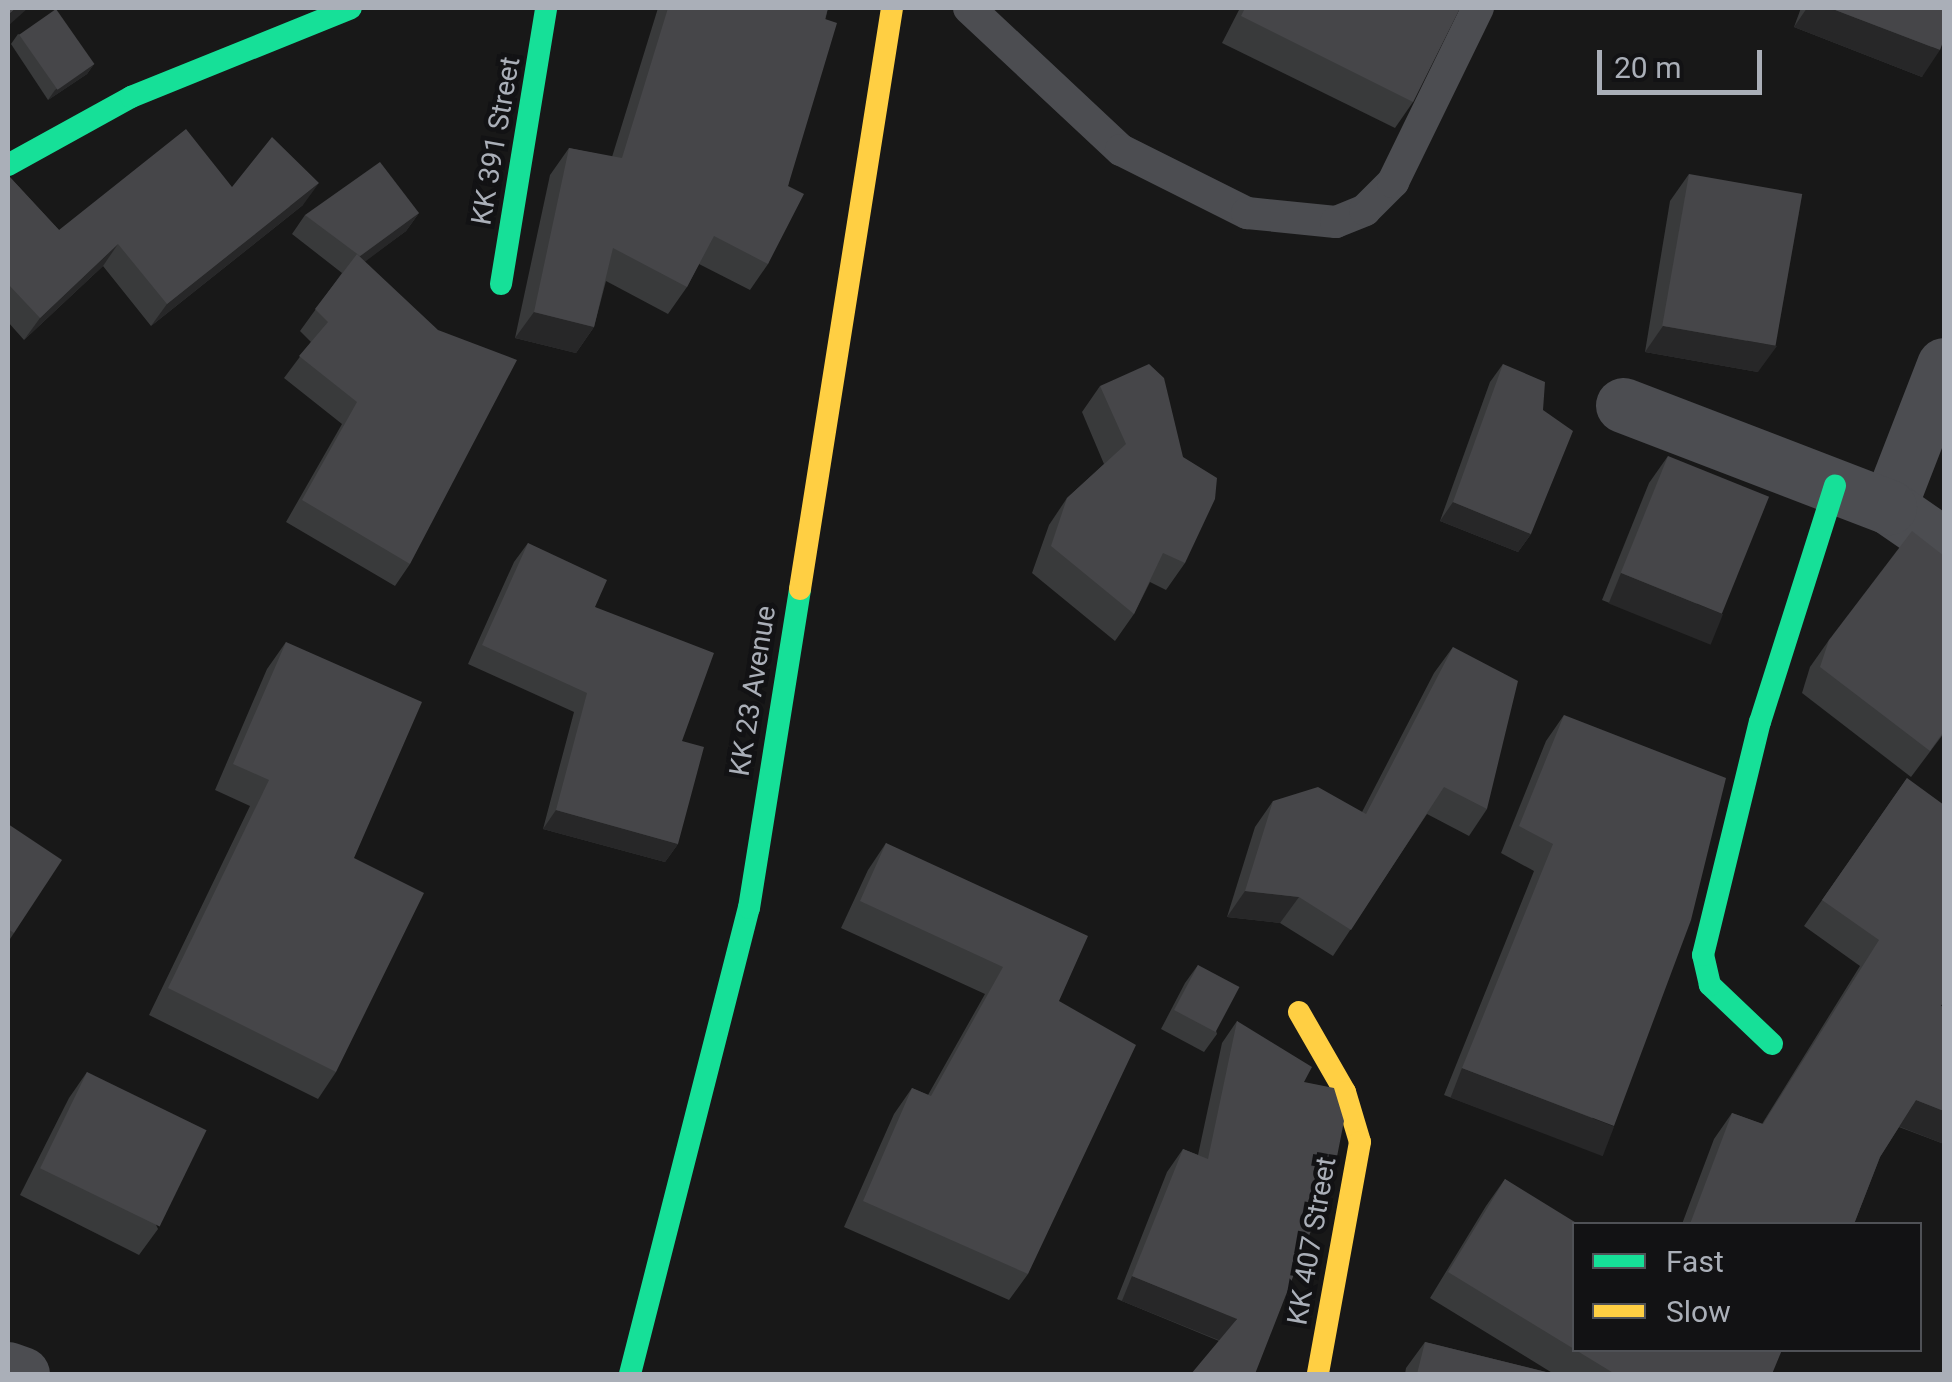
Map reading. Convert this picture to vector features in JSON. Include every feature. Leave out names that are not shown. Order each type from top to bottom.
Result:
[{"type":"street","points":[[8,166],[131,98],[350,8]]},
{"type":"street","name":"KK 391 Street","points":[[501,284],[546,8]]},
{"type":"street","name":"KK 23 Avenue","points":[[630,1374],[749,908],[892,8]]},
{"type":"street","points":[[1889,507],[1944,365]]},
{"type":"street","points":[[1623,406],[1889,507],[1944,546]]},
{"type":"street","points":[[1772,1044],[1710,985],[1703,955],[1760,722],[1835,486]]},
{"type":"street","name":"KK 407 Street","points":[[1299,1012],[1344,1092],[1360,1142],[1318,1374]]},
{"type":"lane","points":[[969,8],[1121,150],[1248,212],[1336,222],[1365,210],[1393,182],[1478,8]]},
{"type":"building","points":[[668,8],[828,8],[825,19],[837,23],[788,186],[804,194],[768,264],[714,236],[687,287],[613,248],[594,327],[534,312],[569,148],[622,158]]},
{"type":"building","points":[[1245,8],[1460,8],[1413,102],[1241,16]]},
{"type":"building","points":[[1830,8],[1944,8],[1944,39],[1940,50]]},
{"type":"building","points":[[56,9],[94,64],[58,90],[19,35]]},
{"type":"building","points":[[186,129],[232,187],[272,137],[319,183],[167,304],[118,244],[40,318],[8,284],[8,175],[59,230]]},
{"type":"building","points":[[380,162],[419,213],[360,256],[305,215]]},
{"type":"building","points":[[1689,174],[1802,194],[1776,346],[1662,326]]},
{"type":"building","points":[[357,254],[438,330],[517,360],[410,564],[302,500],[357,402],[299,356],[328,322],[315,309]]},
{"type":"building","points":[[1149,364],[1164,378],[1183,457],[1217,478],[1215,499],[1185,563],[1163,553],[1134,614],[1051,546],[1067,498],[1126,444],[1100,386]]},
{"type":"building","points":[[1503,364],[1545,382],[1543,410],[1573,431],[1531,534],[1453,502]]},
{"type":"building","points":[[1668,456],[1769,497],[1722,614],[1621,573]]},
{"type":"building","points":[[1912,531],[1944,556],[1944,731],[1930,751],[1820,667],[1829,640]]},
{"type":"building","points":[[528,543],[607,580],[595,607],[714,653],[682,741],[704,747],[678,844],[556,810],[587,693],[482,645]]},
{"type":"building","points":[[286,642],[422,702],[354,858],[424,893],[336,1072],[168,988],[269,780],[233,764]]},
{"type":"building","points":[[1453,647],[1518,681],[1487,809],[1444,787],[1351,930],[1299,897],[1245,891],[1273,801],[1318,787],[1366,814]]},
{"type":"building","points":[[1564,715],[1726,778],[1691,920],[1614,1126],[1462,1068],[1553,844],[1519,826]]},
{"type":"building","points":[[1907,778],[1944,805],[1944,1111],[1916,1100],[1880,1157],[1855,1222],[1691,1222],[1732,1113],[1763,1124],[1879,940],[1822,900]]},
{"type":"building","points":[[8,824],[62,860],[14,933],[8,929]]},
{"type":"building","points":[[886,843],[1088,936],[1059,1001],[1136,1045],[1028,1274],[863,1201],[912,1088],[931,1096],[1003,967],[860,901]]},
{"type":"building","points":[[1198,965],[1239,987],[1216,1032],[1174,1010]]},
{"type":"building","points":[[1237,1021],[1312,1067],[1304,1082],[1334,1088],[1344,1121],[1334,1172],[1255,1374],[1191,1374],[1237,1319],[1132,1276],[1183,1149],[1208,1159]]},
{"type":"building","points":[[87,1072],[207,1130],[160,1226],[40,1168]]},
{"type":"building","points":[[1505,1179],[1575,1222],[1572,1348],[1448,1272]]},
{"type":"building","points":[[1425,1342],[1554,1374],[1417,1374]]},
{"type":"building","points":[[1579,1352],[1781,1352],[1772,1374],[1615,1374]]},
{"type":"traffic: fast","points":[[8,165],[131,97],[351,8]]},
{"type":"traffic: fast","points":[[501,284],[546,8]]},
{"type":"traffic: fast","points":[[1772,1044],[1710,985],[1703,955],[1760,722],[1835,486]]},
{"type":"traffic: fast","points":[[630,1374],[749,908],[800,589]]},
{"type":"traffic: slow","points":[[800,589],[892,8]]},
{"type":"traffic: slow","points":[[1299,1012],[1345,1092],[1360,1142],[1318,1374]]}]
